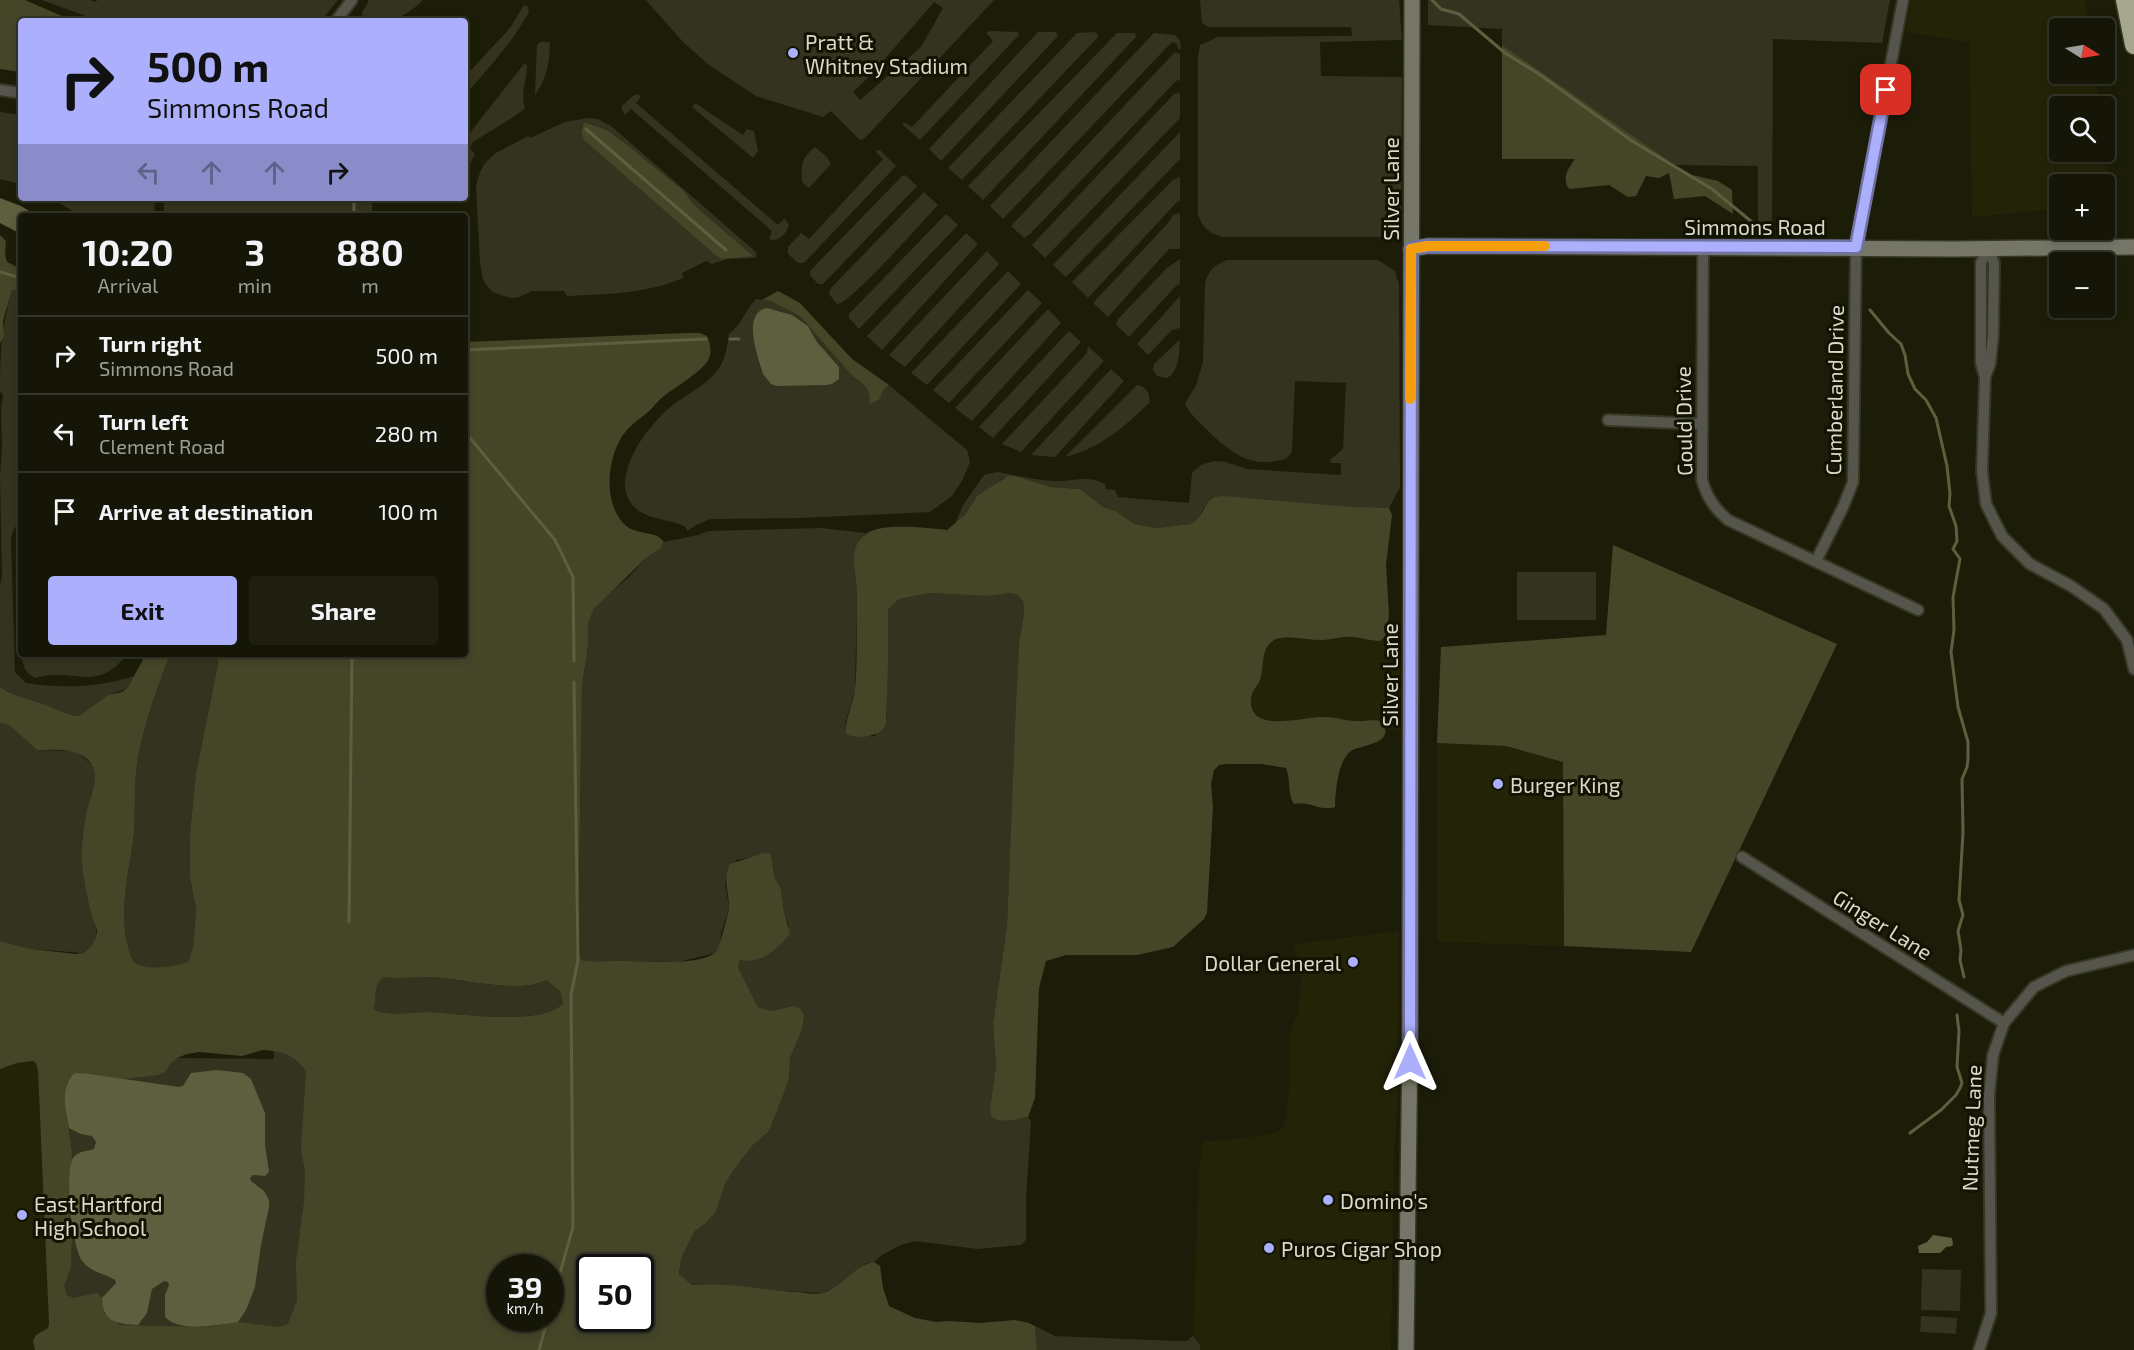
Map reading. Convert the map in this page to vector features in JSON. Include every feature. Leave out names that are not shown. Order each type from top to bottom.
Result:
[{"type":"highway","points":[[2125,0],[2134,45]]},
{"type":"main road","name":"Silver Lane","points":[[1406,1350],[1410,1051],[1412,0]]},
{"type":"main road","name":"Simmons Road","points":[[1411,249],[1428,246],[2127,247]]},
{"type":"street","points":[[338,18],[352,0]]},
{"type":"street","name":"Cumberland Drive","points":[[1816,561],[1844,507],[1853,482],[1856,247],[1903,0]]},
{"type":"street","points":[[0,90],[18,93]]},
{"type":"street","name":"Gould Drive","points":[[1703,247],[1702,480],[1708,499],[1728,520],[1918,610]]},
{"type":"street","points":[[1988,248],[1981,263],[1986,353],[1981,363],[1985,377],[1982,471],[1986,504],[2002,536],[2030,564],[2071,586],[2104,609],[2127,640],[2134,669]]},
{"type":"street","points":[[1608,420],[1701,424]]},
{"type":"street","name":"Ginger Lane","points":[[1742,857],[2004,1023]]},
{"type":"street","name":"Nutmeg Lane","points":[[1978,1350],[1991,1312],[1989,1096],[1993,1055],[2004,1023],[2034,987],[2066,971],[2134,955]]},
{"type":"shaded area","points":[[0,0],[25,0],[68,18],[18,18],[18,72],[0,69]]},
{"type":"shaded area","points":[[42,0],[96,2],[97,0],[338,0],[323,18],[91,18]]},
{"type":"shaded area","points":[[369,0],[423,0],[409,12],[396,18],[363,18],[362,13]]},
{"type":"shaded area","name":"Pratt & Whitney Stadium","points":[[646,0],[994,0],[865,138],[860,140],[831,111],[823,117],[756,96],[709,65],[683,42]],"holes":[[[934,2],[943,8],[921,47],[860,100],[853,92],[871,75]]]},
{"type":"shaded area","points":[[1200,0],[1399,0],[1402,40],[1320,42],[1321,76],[1402,77],[1401,223],[1395,232],[1382,237],[1223,237],[1210,232],[1204,226],[1198,214],[1198,56],[1200,45],[1218,37],[1352,36],[1351,27],[1209,27],[1202,23]]},
{"type":"shaded area","points":[[1428,0],[1890,0],[1882,43],[1773,39],[1772,233],[1758,234],[1758,166],[1675,165],[1577,97],[1502,159],[1502,29],[1428,25]]},
{"type":"shaded area","points":[[1911,0],[2085,0],[2088,18],[2049,18],[2049,84],[2096,84],[2098,96],[2049,96],[2049,162],[2107,162],[2108,174],[2049,174],[2049,210],[1972,217],[1969,42],[1905,32]]},
{"type":"shaded area","points":[[524,5],[528,7],[529,12],[515,34],[468,91],[468,72],[510,28]]},
{"type":"shaded area","points":[[991,31],[1018,32],[1019,35],[920,140],[903,125],[903,122],[912,127],[993,41],[986,33]]},
{"type":"shaded area","points":[[1038,32],[1056,32],[1058,36],[941,161],[929,149]]},
{"type":"shaded area","points":[[1095,32],[1098,37],[962,180],[948,168],[1077,33]]},
{"type":"shaded area","points":[[1117,33],[1135,33],[1136,37],[983,200],[968,186]]},
{"type":"shaded area","points":[[1154,33],[1175,35],[1180,41],[1181,49],[1178,49],[1177,44],[1172,42],[1003,219],[990,206]]},
{"type":"shaded area","points":[[540,42],[550,42],[549,56],[545,76],[535,95],[537,45]]},
{"type":"shaded area","points":[[1502,45],[1675,165],[1692,175],[1718,181],[1732,190],[1733,214],[1705,196],[1674,199],[1669,173],[1659,178],[1646,176],[1636,196],[1628,197],[1609,185],[1569,189],[1566,177],[1575,159],[1502,159]]},
{"type":"shaded area","points":[[1174,53],[1180,55],[1180,81],[1177,80],[1024,238],[1011,226]]},
{"type":"shaded area","points":[[524,64],[527,65],[523,92],[525,108],[473,142],[470,148],[475,154],[468,169],[468,135]]},
{"type":"shaded area","points":[[1180,93],[1180,118],[1045,258],[1032,245],[1174,94]]},
{"type":"shaded area","points":[[638,94],[641,97],[636,103],[778,225],[784,219],[786,220],[789,225],[784,234],[776,240],[769,239],[772,231],[631,109],[625,115],[622,106]]},
{"type":"shaded area","points":[[695,103],[743,135],[747,129],[754,131],[758,151],[753,158],[692,107]]},
{"type":"shaded area","points":[[0,112],[18,115],[18,183],[0,179]]},
{"type":"shaded area","points":[[588,118],[598,119],[611,126],[756,252],[757,256],[728,259],[712,264],[706,261],[682,273],[683,278],[654,287],[626,292],[567,296],[564,291],[532,291],[510,298],[492,292],[483,280],[480,262],[476,186],[480,172],[485,163],[496,153],[528,136],[530,138],[565,122]],"holes":[[[586,122],[607,130],[684,191],[694,205],[752,256],[714,254],[585,141],[581,128]]]},
{"type":"shaded area","points":[[585,122],[607,130],[625,143],[684,191],[694,205],[753,256],[722,259],[714,254],[585,141],[582,131]]},
{"type":"shaded area","points":[[1180,132],[1180,159],[1066,277],[1053,265]]},
{"type":"shaded area","points":[[815,147],[827,157],[831,164],[809,188],[802,182],[802,166],[804,159]]},
{"type":"shaded area","points":[[880,150],[896,166],[804,263],[798,263],[788,254],[788,247],[801,233],[809,239],[883,159],[876,152]]},
{"type":"shaded area","points":[[905,175],[917,186],[823,284],[818,284],[810,275],[810,271]]},
{"type":"shaded area","points":[[1180,177],[1180,201],[1088,298],[1072,282],[1173,180]]},
{"type":"shaded area","points":[[924,192],[938,205],[871,277],[837,304],[829,294],[831,288]]},
{"type":"shaded area","points":[[0,198],[32,213],[18,213],[18,232],[0,223]]},
{"type":"shaded area","points":[[56,201],[154,201],[155,213],[76,213]]},
{"type":"shaded area","points":[[164,201],[372,201],[372,213],[164,213]]},
{"type":"shaded area","points":[[1180,213],[1180,249],[1169,249],[1108,317],[1093,303],[1173,215]]},
{"type":"shaded area","points":[[946,214],[958,225],[859,329],[849,318],[849,314]]},
{"type":"shaded area","points":[[966,233],[978,244],[882,350],[867,336]]},
{"type":"shaded area","points":[[0,235],[6,241],[7,262],[18,268],[18,290],[12,290],[3,321],[4,336],[0,344]]},
{"type":"shaded area","points":[[987,251],[999,264],[905,367],[889,355]]},
{"type":"shaded area","points":[[1180,259],[1180,284],[1129,337],[1116,325],[1118,319],[1167,268]]},
{"type":"shaded area","points":[[1227,260],[1378,260],[1395,271],[1399,285],[1400,487],[1389,508],[1204,507],[1197,521],[1191,524],[1156,528],[1134,524],[1116,511],[1103,507],[1080,489],[1051,487],[1016,476],[1002,479],[977,496],[965,515],[954,526],[963,505],[984,475],[997,472],[1032,479],[1060,481],[1093,479],[1105,484],[1106,489],[1115,490],[1118,497],[1189,503],[1192,473],[1201,465],[1214,461],[1226,462],[1247,469],[1341,475],[1341,463],[1330,463],[1331,459],[1343,449],[1346,383],[1295,381],[1292,451],[1286,458],[1277,461],[1256,461],[1238,455],[1206,429],[1185,404],[1196,385],[1203,362],[1205,283],[1213,268]]},
{"type":"shaded area","points":[[1008,271],[1021,284],[927,385],[911,373]]},
{"type":"shaded area","points":[[18,289],[18,523],[11,539],[15,672],[26,683],[54,686],[94,685],[135,676],[126,688],[104,698],[79,716],[17,696],[0,687],[0,585],[2,576],[0,476],[3,395],[0,391],[0,364],[2,340],[12,290]]},
{"type":"shaded area","points":[[1028,290],[1042,303],[949,403],[933,390]]},
{"type":"shaded area","points":[[778,291],[800,303],[852,359],[889,385],[879,400],[869,404],[870,399],[866,388],[853,377],[800,316],[768,300],[762,300]]},
{"type":"shaded area","points":[[1180,296],[1180,328],[1172,330],[1148,355],[1137,344]]},
{"type":"shaded area","points":[[756,299],[768,300],[800,316],[853,377],[868,389],[874,401],[879,400],[889,385],[967,450],[970,462],[952,496],[930,512],[800,518],[711,519],[687,531],[686,527],[680,524],[651,517],[639,511],[629,500],[625,487],[626,473],[639,443],[668,409],[702,385],[719,368],[726,352],[729,334],[738,325]],"holes":[[[792,315],[808,326],[817,342],[839,367],[832,384],[807,384]]]},
{"type":"shaded area","points":[[767,308],[792,315],[808,326],[817,342],[839,367],[839,379],[826,385],[777,386],[771,384],[763,374],[753,336],[755,318],[759,312]]},
{"type":"shaded area","points":[[1048,309],[1061,323],[972,421],[955,408]]},
{"type":"shaded area","points":[[1069,331],[1081,342],[993,438],[979,427]]},
{"type":"shaded area","points":[[686,333],[700,333],[707,336],[710,352],[706,363],[627,430],[613,457],[610,478],[611,499],[620,519],[633,530],[653,534],[664,542],[660,549],[647,557],[594,609],[588,623],[588,646],[582,687],[578,953],[581,960],[590,961],[668,962],[695,960],[715,953],[728,914],[726,877],[730,864],[764,853],[771,854],[774,876],[781,889],[790,934],[780,945],[762,958],[740,960],[738,967],[758,1007],[771,1011],[793,1006],[800,1008],[804,1015],[802,1030],[790,1058],[789,1080],[769,1131],[752,1146],[733,1171],[725,1184],[716,1212],[694,1232],[681,1259],[679,1274],[692,1285],[730,1285],[819,1294],[836,1286],[860,1267],[874,1262],[880,1266],[883,1288],[889,1306],[915,1318],[936,1322],[979,1323],[1015,1320],[1029,1323],[1035,1326],[1037,1350],[35,1350],[33,1341],[36,1335],[48,1328],[49,1324],[38,1070],[33,1061],[17,1063],[0,1069],[0,941],[31,949],[76,954],[83,953],[95,941],[97,930],[87,896],[82,856],[86,815],[95,774],[90,762],[77,753],[37,750],[9,725],[0,723],[0,687],[17,696],[79,716],[108,695],[122,692],[128,687],[144,657],[172,657],[168,660],[152,703],[138,758],[134,833],[124,918],[132,959],[142,966],[158,967],[188,962],[193,948],[196,909],[190,878],[190,833],[196,773],[218,664],[216,657],[468,657],[468,342]],"holes":[[[384,977],[426,977],[505,986],[535,984],[546,980],[560,991],[563,1003],[553,1010],[538,1015],[520,1017],[428,1012],[399,1014],[384,1013],[374,1009],[378,983]],[[263,1050],[276,1051],[293,1058],[306,1071],[301,1148],[305,1172],[304,1202],[296,1262],[297,1301],[288,1324],[280,1327],[238,1322],[210,1327],[120,1325],[104,1313],[102,1298],[97,1293],[73,1298],[67,1295],[64,1285],[71,1268],[74,1231],[69,1186],[72,1153],[66,1111],[67,1081],[90,1074],[123,1079],[158,1075],[165,1072],[177,1058],[199,1052],[242,1056]]]},
{"type":"shaded area","points":[[1180,341],[1179,357],[1174,372],[1167,378],[1157,376],[1153,370],[1154,364]]},
{"type":"shaded area","points":[[1088,346],[1104,361],[1021,452],[1002,444],[1087,353]]},
{"type":"shaded area","points":[[1111,369],[1124,381],[1055,457],[1031,455]]},
{"type":"shaded area","points":[[1137,385],[1147,391],[1149,403],[1101,443],[1065,457]]},
{"type":"shaded area","points":[[1008,476],[1016,476],[1051,487],[1080,489],[1103,507],[1116,511],[1134,524],[1156,528],[1191,524],[1197,520],[1209,501],[1223,496],[1389,508],[1392,515],[1386,565],[1389,615],[1386,636],[1380,641],[1349,637],[1321,640],[1290,637],[1276,639],[1266,649],[1260,680],[1251,697],[1253,710],[1259,717],[1268,720],[1290,721],[1326,717],[1379,721],[1385,728],[1383,738],[1373,744],[1355,749],[1347,755],[1338,777],[1335,807],[1330,808],[1305,803],[1294,804],[1290,795],[1286,768],[1262,764],[1227,764],[1219,765],[1214,770],[1211,784],[1213,806],[1207,913],[1204,919],[1173,947],[1137,955],[1066,955],[1046,961],[1039,988],[1035,1098],[1028,1117],[1004,1121],[991,1116],[990,1108],[996,1066],[993,1024],[1007,925],[1019,643],[1024,614],[1023,601],[1018,595],[1011,593],[988,596],[930,593],[899,599],[888,610],[886,725],[873,735],[862,737],[846,734],[846,728],[856,677],[857,593],[854,554],[856,546],[866,534],[883,528],[947,530],[965,515],[977,496]]},
{"type":"shaded area","points":[[821,528],[866,533],[861,538],[854,559],[857,589],[855,690],[845,724],[853,737],[875,736],[887,717],[888,610],[899,599],[930,593],[988,596],[1011,593],[1018,595],[1023,601],[1024,614],[1019,643],[1007,925],[993,1024],[996,1066],[990,1108],[1004,1121],[1028,1117],[1031,1122],[1026,1197],[1026,1240],[1021,1245],[977,1249],[915,1241],[901,1245],[874,1262],[867,1263],[835,1287],[822,1293],[707,1284],[692,1285],[679,1275],[681,1259],[694,1232],[716,1212],[725,1184],[733,1171],[752,1146],[769,1131],[789,1080],[790,1058],[802,1030],[793,1006],[771,1011],[758,1007],[738,967],[740,960],[789,926],[781,889],[774,876],[771,854],[736,860],[725,884],[728,913],[721,933],[720,948],[715,953],[678,962],[594,963],[581,960],[578,953],[582,687],[588,646],[588,623],[594,609],[604,598],[628,578],[647,557],[660,549],[664,542],[709,531]]},
{"type":"shaded area","points":[[1613,545],[1837,644],[1691,952],[1564,946],[1563,762],[1506,746],[1437,743],[1441,647],[1606,635]]},
{"type":"shaded area","points":[[1517,572],[1596,572],[1596,620],[1517,620]]},
{"type":"shaded area","points":[[1351,637],[1373,641],[1400,639],[1400,730],[1385,729],[1374,720],[1359,721],[1321,717],[1282,722],[1267,721],[1255,713],[1250,699],[1255,685],[1260,680],[1268,645],[1280,638],[1323,640]]},
{"type":"shaded area","points":[[22,657],[124,657],[105,673],[83,677],[48,675],[36,678],[29,674]]},
{"type":"shaded area","points":[[172,657],[214,657],[218,664],[196,773],[190,833],[190,878],[196,909],[193,948],[188,962],[151,967],[136,964],[132,960],[125,932],[124,904],[134,833],[138,758],[149,714],[168,660]]},
{"type":"shaded area","points":[[0,723],[9,725],[37,750],[74,751],[80,754],[95,771],[86,816],[82,861],[97,936],[94,943],[83,953],[31,949],[0,941]]},
{"type":"shaded area","points":[[1437,743],[1506,746],[1563,761],[1564,946],[1437,942]]},
{"type":"shaded area","points":[[1399,931],[1398,1094],[1394,1150],[1391,1350],[1200,1350],[1200,1345],[1193,1336],[1202,1145],[1204,1142],[1267,1135],[1281,1130],[1285,1124],[1289,1089],[1289,1040],[1298,1013],[1301,978],[1294,944]]},
{"type":"shaded area","points":[[384,977],[426,977],[505,986],[535,984],[546,980],[560,991],[563,1003],[553,1010],[538,1015],[520,1017],[428,1012],[384,1013],[374,1009],[378,983]]},
{"type":"shaded area","points":[[273,992],[324,992],[322,1350],[64,1350],[55,1057],[274,1059]]},
{"type":"shaded area","name":"East Hartford High School","points":[[33,1061],[38,1070],[49,1328],[33,1341],[35,1350],[0,1350],[0,1069],[17,1063]]},
{"type":"shaded area","points":[[217,1070],[243,1073],[251,1079],[265,1113],[265,1145],[269,1172],[265,1176],[253,1175],[250,1178],[264,1191],[269,1200],[269,1207],[255,1287],[246,1310],[238,1322],[200,1327],[180,1325],[165,1317],[165,1295],[169,1285],[164,1281],[152,1289],[147,1313],[138,1325],[118,1323],[105,1313],[102,1298],[116,1283],[115,1280],[87,1266],[79,1255],[76,1243],[69,1194],[70,1166],[75,1155],[94,1149],[96,1142],[92,1136],[69,1128],[65,1099],[67,1085],[75,1073],[179,1087],[183,1086],[191,1073]]},
{"type":"shaded area","points":[[1933,1235],[1952,1238],[1952,1246],[1946,1247],[1940,1253],[1919,1253],[1918,1246],[1927,1242]]},
{"type":"shaded area","points":[[1922,1269],[1961,1270],[1960,1311],[1921,1310]]},
{"type":"shaded area","points":[[1921,1316],[1957,1318],[1956,1334],[1920,1332]]},
{"type":"shaded area","points":[[1035,1326],[1055,1336],[1187,1341],[1193,1336],[1200,1345],[1200,1350],[1037,1350]]},
{"type":"waterway","points":[[1432,0],[1441,9],[1459,14],[1505,53],[1539,74],[1632,141],[1712,189],[1758,227]]},
{"type":"waterway","points":[[586,129],[726,250]]},
{"type":"waterway","points":[[354,201],[354,213]]},
{"type":"waterway","points":[[0,272],[18,277]]},
{"type":"waterway","points":[[1870,310],[1901,344],[1908,374],[1915,389],[1926,400],[1936,418],[1947,466],[1949,506],[1956,526],[1957,541],[1953,549],[1960,559],[1953,597],[1954,630],[1951,652],[1958,707],[1968,742],[1967,767],[1962,779],[1963,832],[1959,900],[1963,915],[1958,931],[1964,977]]},
{"type":"waterway","points":[[468,350],[706,339]]},
{"type":"waterway","points":[[730,339],[739,339]]},
{"type":"waterway","points":[[468,436],[555,540],[573,577],[574,661]]},
{"type":"waterway","points":[[349,922],[352,657]]},
{"type":"waterway","points":[[564,1259],[573,1227],[571,995],[578,960],[574,682]]},
{"type":"waterway","points":[[1910,1133],[1941,1110],[1956,1095],[1962,1083],[1957,1067],[1959,1031],[1957,1015]]},
{"type":"waterway","points":[[539,1350],[544,1332]]},
{"type":"slow traffic","points":[[1410,399],[1411,249],[1428,246],[1545,246]]},
{"type":"place","name":"Pratt & Whitney Stadium","points":[[793,53]]},
{"type":"place","name":"Burger King","points":[[1498,784]]},
{"type":"place","name":"Dollar General","points":[[1353,962]]},
{"type":"place","name":"Domino's","points":[[1328,1200]]},
{"type":"place","name":"East Hartford High School","points":[[22,1215]]},
{"type":"place","name":"Puros Cigar Shop","points":[[1269,1248]]},
{"type":"route","points":[[1410,1062],[1411,249],[1428,246],[1856,247],[1886,90]]}]
